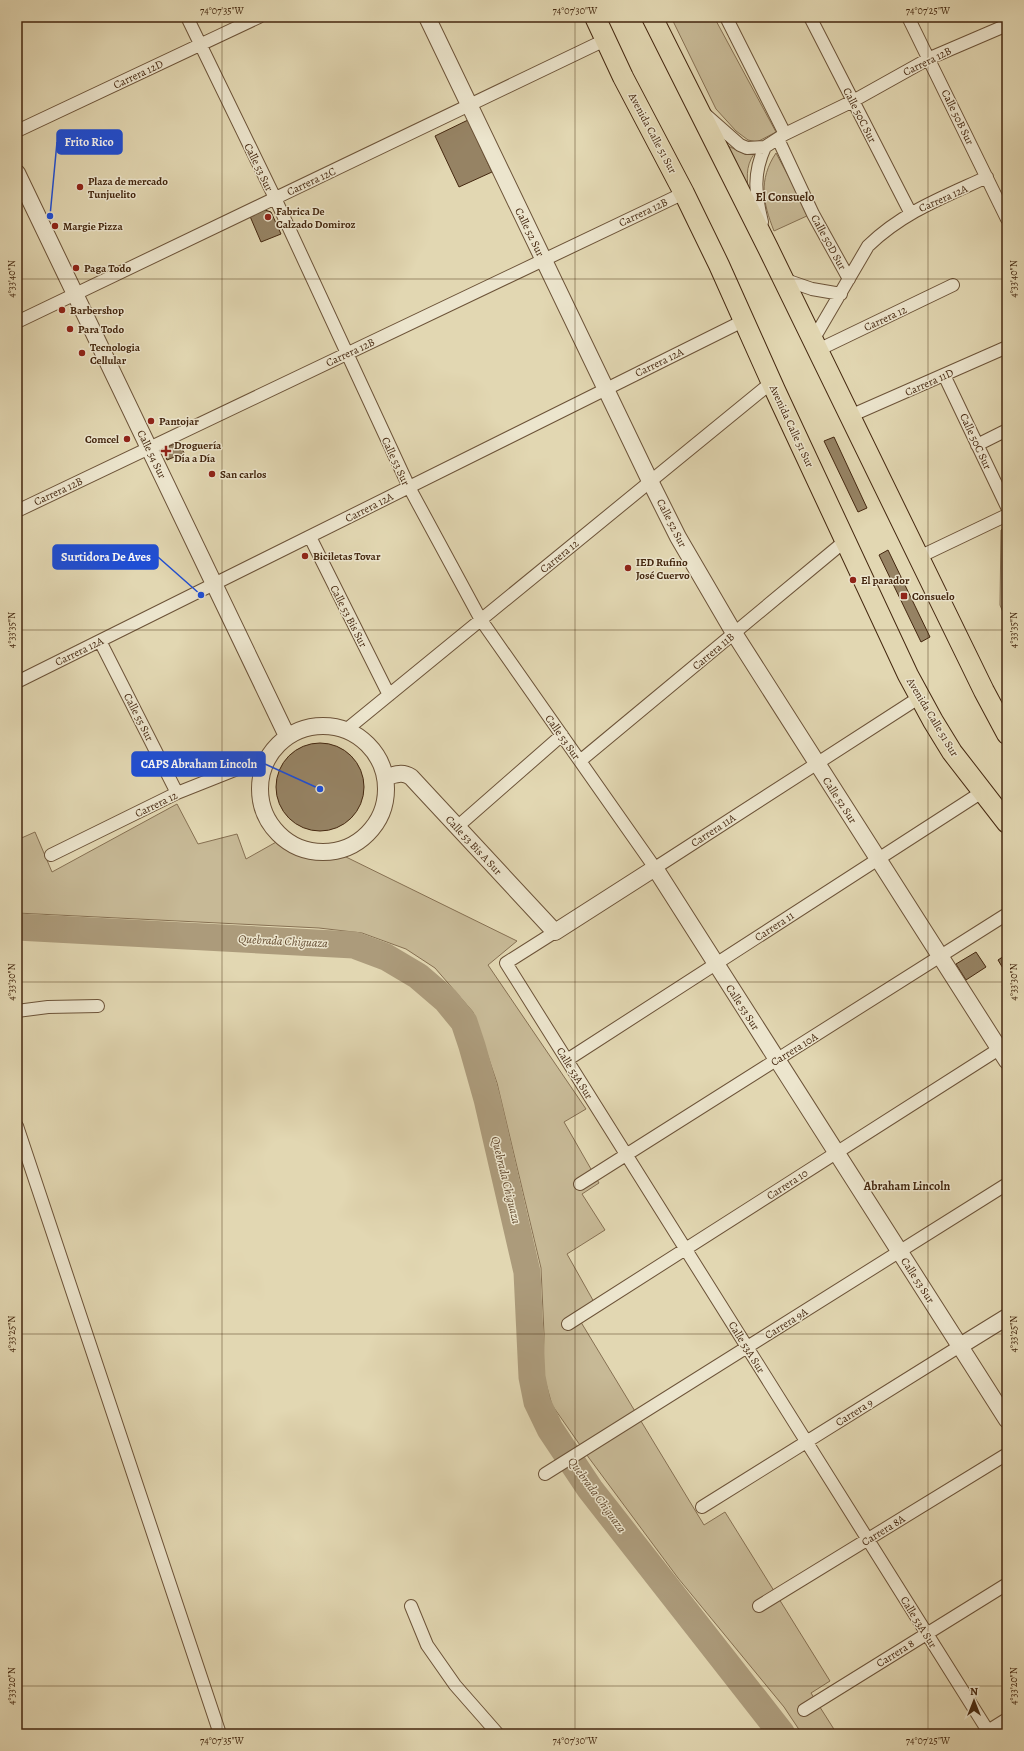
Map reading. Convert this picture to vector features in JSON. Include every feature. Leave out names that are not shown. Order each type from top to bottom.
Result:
[{"type":"main road","name":"Avenida Calle 51 Sur","points":[[595,17],[605,40],[684,193],[719,265],[743,321],[845,541],[897,652],[920,697],[952,752],[1007,823]]},
{"type":"main road","points":[[652,17],[768,248],[984,691],[1007,734]]},
{"type":"street","name":"Calle 53 Sur","points":[[187,17],[275,198],[408,487],[481,620],[655,868],[1007,1420]]},
{"type":"street","name":"Carrera 12D","points":[[17,131],[259,17]]},
{"type":"street","name":"Calle 52 Sur","points":[[426,17],[650,481],[692,562],[734,633],[940,957],[1004,1051]]},
{"type":"street","name":"Calle 50D Sur","points":[[726,17],[781,137],[813,214],[849,279]]},
{"type":"street","name":"Calle 50C Sur","points":[[810,17],[910,212]]},
{"type":"street","name":"Calle 50B Sur","points":[[908,17],[930,58],[1007,218]]},
{"type":"street","name":"Carrera 12B","points":[[765,147],[781,137],[853,101],[930,58],[1007,25]]},
{"type":"street","name":"Carrera 12C","points":[[17,322],[605,40]]},
{"type":"street","points":[[697,107],[740,145],[748,148],[765,147],[757,168],[756,180],[759,211],[768,248]]},
{"type":"street","name":"Calle 54 Sur","points":[[17,172],[287,736]]},
{"type":"street","name":"Carrera 12A","points":[[815,345],[868,246],[888,228],[910,212],[987,178]]},
{"type":"street","name":"Carrera 12B","points":[[17,511],[684,193]]},
{"type":"street","points":[[783,279],[812,290],[841,294]]},
{"type":"street","name":"Carrera 12","points":[[815,345],[953,285]]},
{"type":"street","name":"Carrera 12A","points":[[17,682],[743,321]]},
{"type":"street","name":"Carrera 11D","points":[[850,416],[1007,347]]},
{"type":"street","name":"Calle 50C Sur","points":[[944,375],[1007,507]]},
{"type":"street","name":"Carrera 12","points":[[346,730],[772,382]]},
{"type":"street","points":[[977,444],[1007,430]]},
{"type":"street","points":[[919,557],[1007,515]]},
{"type":"street","name":"Calle 53 Bis Sur","points":[[310,537],[389,695]]},
{"type":"street","name":"Carrera 11B","points":[[580,761],[845,541]]},
{"type":"street","name":"Calle 55 Sur","points":[[100,641],[177,793]]},
{"type":"street","name":"Carrera 11A","points":[[506,963],[920,697]]},
{"type":"street","points":[[334,726],[346,730],[358,736],[372,748],[382,765],[386,777],[387,795],[382,813],[373,828],[360,840],[344,849],[326,852],[308,850],[291,843],[277,832],[266,818],[260,794],[260,782],[264,765],[270,754],[287,736],[310,727],[334,726]]},
{"type":"street","points":[[457,827],[562,735]]},
{"type":"street","name":"Carrera 12","points":[[51,856],[177,793],[245,766],[264,765]]},
{"type":"street","name":"Calle 53 Bis A Sur","points":[[386,777],[400,773],[408,775],[555,932]]},
{"type":"street","name":"Carrera 11","points":[[567,1060],[982,792]]},
{"type":"street","name":"Carrera 10A","points":[[580,1184],[1007,914]]},
{"type":"street","name":"Calle 53A Sur","points":[[506,963],[867,1539],[986,1733]]},
{"type":"street","points":[[17,1011],[48,1007],[98,1006]]},
{"type":"street","name":"Carrera 10","points":[[568,1324],[837,1152],[1004,1051]]},
{"type":"street","points":[[17,1126],[220,1734]]},
{"type":"street","name":"Carrera 9A","points":[[548,1472],[1007,1184]]},
{"type":"street","name":"Carrera 9","points":[[702,1507],[1007,1317]]},
{"type":"street","name":"Carrera 8A","points":[[759,1606],[1007,1454]]},
{"type":"street","name":"Carrera 8","points":[[804,1710],[1007,1584]]},
{"type":"street","points":[[411,1606],[427,1645],[455,1685],[498,1734]]},
{"type":"street","points":[[986,1733],[1007,1719]]},
{"type":"shaded area","points":[[671,17],[714,17],[776,132],[757,142],[748,140],[736,131],[716,109]]},
{"type":"shaded area","points":[[728,146],[745,154],[754,154],[748,169],[747,179],[749,195]]},
{"type":"shaded area","points":[[776,153],[809,215],[774,231],[767,211],[764,192],[770,163]]},
{"type":"shaded area","points":[[1007,526],[1007,622],[1000,605],[1001,530]]},
{"type":"shaded area","points":[[177,804],[198,844],[237,834],[246,859],[278,841],[294,851],[317,858],[344,856],[517,941],[488,965],[586,1109],[564,1122],[599,1183],[582,1194],[605,1230],[567,1254],[594,1302],[576,1314],[704,1525],[725,1512],[830,1681],[811,1693],[837,1734],[802,1734],[784,1707],[678,1578],[589,1458],[552,1405],[543,1373],[544,1334],[541,1268],[497,1083],[473,1012],[435,968],[406,949],[362,933],[319,928],[17,913],[17,840],[35,832],[52,872]]},
{"type":"building","points":[[468,120],[492,172],[459,187],[435,136]]},
{"type":"building","points":[[262,209],[271,212],[281,234],[261,242],[249,214]]},
{"type":"building","points":[[834,437],[867,508],[858,512],[824,441]]},
{"type":"building","points":[[179,442],[184,453],[167,460],[164,452],[165,448]]},
{"type":"building","name":"Consuelo","points":[[888,550],[930,637],[921,642],[879,555]]},
{"type":"building","points":[[320,743],[337,746],[351,756],[361,770],[364,787],[361,804],[351,818],[337,828],[320,831],[303,828],[289,818],[279,804],[276,787],[279,770],[289,756],[303,746]]},
{"type":"building","points":[[976,952],[986,967],[966,980],[956,964]]},
{"type":"building","points":[[1007,954],[1007,975],[998,960]]},
{"type":"building","points":[[1007,982],[1007,992],[1002,985]]},
{"type":"waterway","name":"Quebrada Chiguaza","points":[[17,927],[354,945],[386,957],[418,976],[446,1000],[464,1022],[472,1046],[487,1099],[527,1272],[532,1377],[537,1402],[550,1429],[590,1489],[782,1734]]},
{"type":"place","name":"Plaza de mercado Tunjuelito","points":[[80,187]]},
{"type":"place","name":"Frito Rico","points":[[50,216]]},
{"type":"place","name":"Fabrica De Calzado Domiroz","points":[[268,217]]},
{"type":"place","name":"Margie Pizza","points":[[55,226]]},
{"type":"place","name":"Paga Todo","points":[[76,268]]},
{"type":"place","name":"Barbershop","points":[[62,310]]},
{"type":"place","name":"Para Todo","points":[[70,329]]},
{"type":"place","name":"Tecnologia Cellular","points":[[82,353]]},
{"type":"place","name":"Pantojar","points":[[151,421]]},
{"type":"place","name":"Comcel","points":[[127,439]]},
{"type":"place","name":"Droguería Día a Día","points":[[166,451]]},
{"type":"place","name":"San carlos","points":[[212,474]]},
{"type":"place","name":"Biciletas Tovar","points":[[305,556]]},
{"type":"place","name":"IED Rufino José Cuervo","points":[[628,568]]},
{"type":"place","name":"El parador","points":[[853,580]]},
{"type":"place","name":"Surtidora De Aves","points":[[201,595]]},
{"type":"place","name":"Consuelo","points":[[904,596]]},
{"type":"place","name":"CAPS Abraham Lincoln","points":[[320,789]]},
{"type":"district","name":"El Consuelo","points":[[785,197]]},
{"type":"district","name":"Abraham Lincoln","points":[[907,1186]]}]
